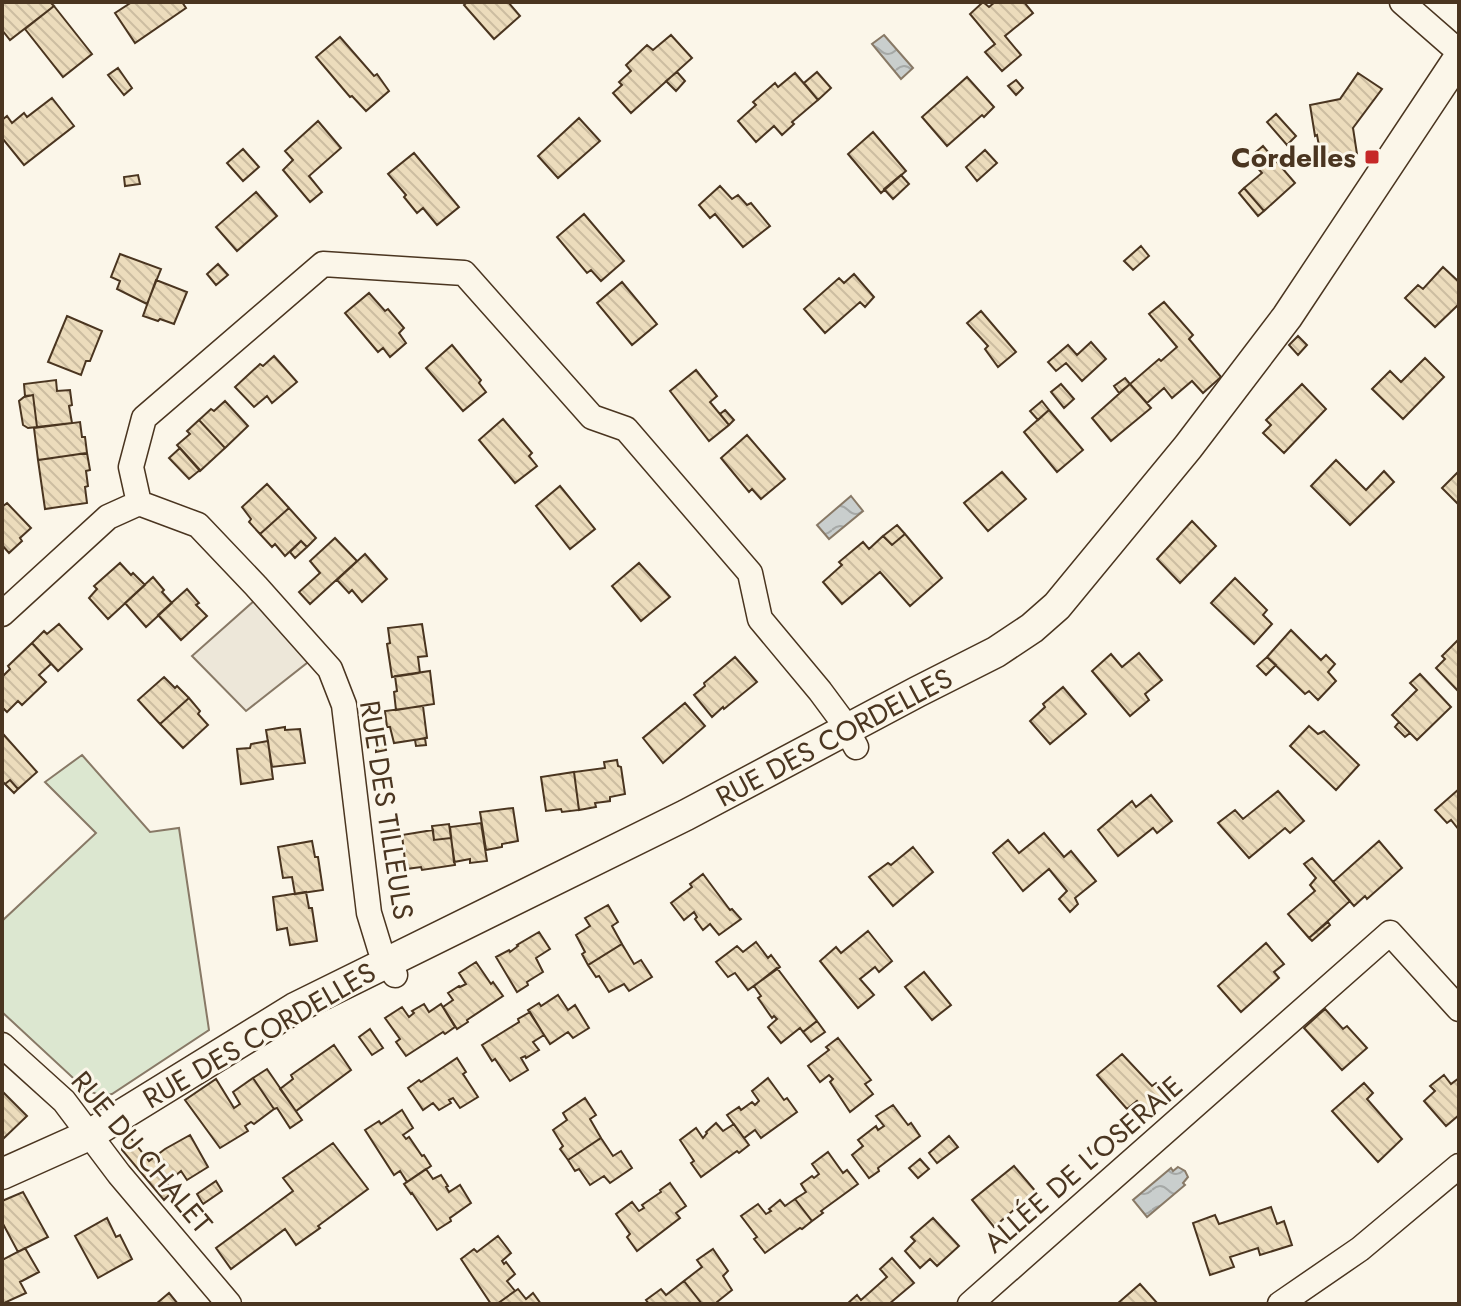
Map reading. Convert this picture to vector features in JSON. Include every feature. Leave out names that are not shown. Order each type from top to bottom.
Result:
[{"type":"street","points":[[1402,2],[1459,49]]},
{"type":"street","name":"RUE DES CORDELLES","points":[[2,1174],[89,1135],[295,1008],[391,969],[686,815],[852,738],[1032,628],[1057,606],[1188,447],[1287,317],[1459,58]]},
{"type":"street","points":[[2,614],[108,517],[139,503],[131,467],[144,418],[323,264],[464,273],[592,417],[626,429],[750,573],[760,619],[820,691],[852,738]]},
{"type":"street","name":"RUE DES TILLEULS","points":[[139,503],[198,525],[330,669],[344,705],[369,913],[380,949],[391,969]]},
{"type":"street","name":"ALLÉE DE L'OSERAIE","points":[[970,1304],[1390,933],[1459,1009]]},
{"type":"street","name":"RUE DU CHALET","points":[[2,1045],[64,1101],[119,1174],[229,1304]]},
{"type":"street","points":[[1280,1304],[1360,1249],[1459,1166]]},
{"type":"green space","points":[[82,755],[150,832],[179,828],[209,1030],[112,1094],[102,1096],[86,1090],[2,1012],[2,921],[96,833],[45,782]]},
{"type":"shaded area","points":[[263,593],[317,655],[246,711],[192,656]]},
{"type":"water","points":[[884,35],[913,68],[901,79],[872,44]]},
{"type":"water","points":[[851,496],[863,511],[829,539],[817,525]]},
{"type":"water","points":[[1178,1167],[1188,1177],[1183,1183],[1185,1185],[1147,1217],[1133,1200],[1171,1168],[1173,1171]]},
{"type":"building","points":[[2,2],[50,2],[54,6],[10,40],[2,30]]},
{"type":"building","points":[[132,2],[182,2],[186,8],[135,43],[115,13]]},
{"type":"building","points":[[467,2],[508,2],[520,16],[494,39],[464,5]]},
{"type":"building","points":[[983,2],[989,7],[995,2],[1024,2],[1033,13],[1005,36],[1021,55],[1002,71],[985,52],[995,44],[970,14]]},
{"type":"building","points":[[54,6],[92,54],[63,77],[25,29]]},
{"type":"building","points":[[671,35],[692,58],[631,113],[613,93],[631,71],[626,65],[647,45],[653,50]]},
{"type":"building","points":[[340,37],[374,76],[377,74],[389,91],[366,111],[316,57]]},
{"type":"building","points":[[118,68],[132,88],[124,95],[108,75]]},
{"type":"building","points":[[677,72],[685,81],[676,91],[666,81]]},
{"type":"building","points":[[817,72],[831,88],[818,100],[804,83]]},
{"type":"building","points":[[795,73],[818,100],[782,135],[774,126],[756,142],[738,121],[756,105],[753,102],[775,83],[778,87]]},
{"type":"building","points":[[1358,73],[1382,89],[1353,128],[1357,154],[1322,162],[1310,105],[1340,99]]},
{"type":"building","points":[[967,77],[994,107],[947,146],[922,117]]},
{"type":"building","points":[[1016,80],[1023,88],[1016,95],[1008,86]]},
{"type":"building","points":[[52,98],[74,126],[24,165],[2,138],[2,120],[7,116],[12,123],[24,113],[27,117]]},
{"type":"building","points":[[1276,114],[1296,136],[1287,145],[1267,122]]},
{"type":"building","points":[[579,118],[600,141],[558,178],[538,156]]},
{"type":"building","points":[[318,121],[341,148],[309,176],[322,192],[310,202],[283,170],[293,160],[285,151]]},
{"type":"building","points":[[873,132],[906,171],[881,193],[848,154]]},
{"type":"building","points":[[1263,146],[1295,183],[1264,211],[1244,188],[1262,173],[1249,158]]},
{"type":"building","points":[[243,149],[259,167],[243,181],[227,163]]},
{"type":"building","points":[[985,150],[997,163],[977,181],[966,167]]},
{"type":"building","points":[[414,153],[459,207],[437,225],[423,208],[417,213],[388,174]]},
{"type":"building","points":[[138,175],[140,184],[125,186],[124,177]]},
{"type":"building","points":[[901,175],[909,184],[893,199],[884,189]]},
{"type":"building","points":[[720,186],[732,199],[738,195],[747,205],[751,203],[770,226],[743,247],[715,214],[710,218],[699,205]]},
{"type":"building","points":[[1244,188],[1264,211],[1258,216],[1239,193]]},
{"type":"building","points":[[256,192],[277,216],[237,251],[216,227]]},
{"type":"building","points":[[584,214],[624,261],[601,281],[591,270],[587,273],[557,237]]},
{"type":"building","points":[[1141,246],[1149,256],[1133,270],[1124,261]]},
{"type":"building","points":[[120,254],[161,269],[147,304],[117,289],[120,281],[111,277]]},
{"type":"building","points":[[218,264],[228,275],[216,285],[207,274]]},
{"type":"building","points":[[1443,267],[1459,282],[1459,304],[1435,327],[1405,298],[1418,285],[1423,289]]},
{"type":"building","points":[[854,274],[874,297],[865,307],[860,302],[825,333],[804,309],[839,278],[844,283]]},
{"type":"building","points":[[156,280],[187,292],[174,324],[143,316]]},
{"type":"building","points":[[622,282],[657,324],[632,345],[597,303]]},
{"type":"building","points":[[369,293],[404,328],[399,333],[406,343],[390,357],[383,348],[378,352],[345,313]]},
{"type":"building","points":[[1164,302],[1193,335],[1189,339],[1221,377],[1203,393],[1192,381],[1172,398],[1164,388],[1147,403],[1130,384],[1177,347],[1149,314]]},
{"type":"building","points":[[981,311],[1016,352],[998,367],[985,349],[988,346],[967,323]]},
{"type":"building","points":[[67,316],[102,331],[81,375],[48,362]]},
{"type":"building","points":[[1298,336],[1307,345],[1298,355],[1289,345]]},
{"type":"building","points":[[1091,342],[1106,359],[1082,381],[1066,363],[1056,371],[1048,362],[1068,345],[1077,355]]},
{"type":"building","points":[[452,345],[481,380],[479,383],[486,392],[463,411],[426,368]]},
{"type":"building","points":[[274,356],[297,382],[272,403],[267,396],[254,407],[235,387],[260,364],[263,366]]},
{"type":"building","points":[[1425,358],[1444,377],[1403,419],[1372,389],[1390,371],[1401,382]]},
{"type":"building","points":[[696,370],[717,396],[710,402],[729,425],[709,441],[670,391]]},
{"type":"building","points":[[1125,378],[1130,384],[1119,393],[1114,386]]},
{"type":"building","points":[[56,380],[57,391],[70,390],[72,423],[37,427],[33,395],[25,396],[24,384]]},
{"type":"building","points":[[1061,384],[1074,399],[1064,408],[1051,392]]},
{"type":"building","points":[[1130,384],[1151,408],[1111,441],[1092,418]]},
{"type":"building","points":[[1302,384],[1326,409],[1284,453],[1263,433],[1271,425],[1266,420]]},
{"type":"building","points":[[33,395],[37,427],[28,428],[23,425],[19,401]]},
{"type":"building","points":[[225,401],[248,426],[225,448],[199,420]]},
{"type":"building","points":[[1042,401],[1049,410],[1038,420],[1030,411]]},
{"type":"building","points":[[725,410],[734,420],[729,425],[720,414]]},
{"type":"building","points":[[1049,410],[1083,450],[1057,472],[1024,432]]},
{"type":"building","points":[[503,419],[532,453],[529,456],[537,466],[515,483],[479,440]]},
{"type":"building","points":[[199,420],[225,448],[200,471],[177,445],[190,434],[187,431]]},
{"type":"building","points":[[80,422],[87,453],[38,460],[34,428]]},
{"type":"building","points":[[747,435],[785,479],[761,499],[752,489],[749,492],[721,458]]},
{"type":"building","points":[[180,448],[200,470],[189,479],[169,458]]},
{"type":"building","points":[[87,453],[90,470],[86,471],[87,503],[45,509],[38,460]]},
{"type":"building","points":[[1336,460],[1366,490],[1384,471],[1394,482],[1350,525],[1311,486]]},
{"type":"building","points":[[1459,471],[1459,505],[1442,488]]},
{"type":"building","points":[[1002,472],[1026,499],[988,531],[964,503]]},
{"type":"building","points":[[267,484],[289,508],[260,534],[249,522],[251,519],[242,507]]},
{"type":"building","points":[[560,486],[595,529],[570,549],[536,506]]},
{"type":"building","points":[[7,503],[31,528],[9,553],[2,545],[2,507]]},
{"type":"building","points":[[289,508],[316,538],[307,547],[301,541],[285,556],[275,544],[272,547],[260,534]]},
{"type":"building","points":[[1192,521],[1216,546],[1180,583],[1157,559]]},
{"type":"building","points":[[897,525],[905,534],[892,545],[883,536]]},
{"type":"building","points":[[905,534],[942,578],[910,606],[880,572],[842,604],[823,582],[842,565],[839,562],[863,542],[869,549],[883,536],[892,545]]},
{"type":"building","points":[[335,538],[357,561],[310,604],[299,592],[320,573],[310,561]]},
{"type":"building","points":[[301,541],[307,547],[295,558],[290,552]]},
{"type":"building","points":[[365,554],[387,579],[362,602],[352,590],[349,593],[337,580]]},
{"type":"building","points":[[120,563],[145,585],[108,619],[89,598],[97,589],[94,586]]},
{"type":"building","points":[[639,563],[670,597],[641,621],[612,586]]},
{"type":"building","points":[[153,577],[172,603],[146,627],[125,603]]},
{"type":"building","points":[[1235,578],[1267,610],[1263,615],[1272,624],[1254,644],[1211,603]]},
{"type":"building","points":[[187,589],[207,616],[181,640],[158,615]]},
{"type":"building","points":[[59,624],[82,649],[58,671],[32,643],[44,631],[47,634]]},
{"type":"building","points":[[422,624],[427,656],[418,657],[420,673],[392,677],[388,628]]},
{"type":"building","points":[[1291,630],[1321,660],[1326,655],[1335,664],[1328,672],[1336,681],[1318,700],[1309,691],[1305,694],[1267,657]]},
{"type":"building","points":[[1459,639],[1458,691],[1436,668],[1445,659],[1442,656]]},
{"type":"building","points":[[32,643],[51,664],[39,675],[46,682],[22,705],[18,701],[7,712],[2,707],[2,677],[10,669],[8,666]]},
{"type":"building","points":[[1139,653],[1162,680],[1145,694],[1149,700],[1130,716],[1092,671],[1111,654],[1122,667]]},
{"type":"building","points":[[735,657],[757,682],[712,717],[694,695]]},
{"type":"building","points":[[1267,657],[1276,665],[1266,675],[1257,666]]},
{"type":"building","points":[[430,671],[434,704],[396,710],[395,676]]},
{"type":"building","points":[[1420,674],[1451,707],[1417,740],[1392,715],[1417,690],[1410,683]]},
{"type":"building","points":[[164,677],[189,698],[160,724],[138,700]]},
{"type":"building","points":[[1063,687],[1086,714],[1050,744],[1030,721],[1045,707],[1043,704]]},
{"type":"building","points":[[189,698],[208,725],[183,748],[160,724]]},
{"type":"building","points":[[685,703],[705,726],[663,763],[643,738]]},
{"type":"building","points":[[423,706],[427,738],[394,743],[390,727],[387,727],[385,711]]},
{"type":"building","points":[[1399,722],[1410,733],[1405,737],[1395,727]]},
{"type":"building","points":[[1309,726],[1318,734],[1324,731],[1359,765],[1336,790],[1290,746]]},
{"type":"building","points":[[285,727],[285,730],[300,729],[305,763],[272,767],[266,730]]},
{"type":"building","points":[[4,735],[37,772],[18,789],[10,780],[5,784],[2,781]]},
{"type":"building","points":[[425,738],[426,745],[416,746],[415,740]]},
{"type":"building","points":[[268,741],[273,779],[241,784],[237,749]]},
{"type":"building","points":[[385,744],[386,750],[376,752],[376,746]]},
{"type":"building","points":[[617,760],[625,794],[595,803],[596,807],[579,810],[574,772],[605,768],[604,762]]},
{"type":"building","points":[[574,772],[579,810],[546,811],[541,777]]},
{"type":"building","points":[[10,780],[18,789],[14,793],[5,784]]},
{"type":"building","points":[[1459,789],[1459,830],[1451,820],[1447,823],[1435,810]]},
{"type":"building","points":[[1278,791],[1304,821],[1290,833],[1285,828],[1249,858],[1218,823],[1235,810],[1243,819]]},
{"type":"building","points":[[1151,795],[1172,821],[1157,833],[1153,828],[1118,856],[1098,830],[1132,801],[1136,807]]},
{"type":"building","points":[[513,808],[518,841],[486,850],[480,812]]},
{"type":"building","points":[[481,823],[487,861],[470,863],[470,859],[454,862],[450,827]]},
{"type":"building","points":[[449,824],[451,838],[434,840],[432,826]]},
{"type":"building","points":[[433,830],[434,840],[451,838],[455,865],[406,869],[402,835]]},
{"type":"building","points":[[1044,833],[1064,857],[1071,851],[1096,881],[1075,898],[1078,904],[1070,912],[1059,899],[1067,891],[1049,869],[1023,891],[993,853],[1008,840],[1019,853]]},
{"type":"building","points":[[312,841],[323,890],[295,894],[292,877],[283,878],[278,847]]},
{"type":"building","points":[[1379,841],[1402,868],[1367,899],[1365,896],[1354,906],[1333,882]]},
{"type":"building","points":[[913,847],[933,872],[893,906],[869,877],[888,863],[891,865]]},
{"type":"building","points":[[1312,858],[1350,901],[1309,938],[1288,914],[1315,891],[1310,885],[1316,878],[1304,864]]},
{"type":"building","points":[[703,874],[730,910],[741,919],[719,935],[710,924],[703,930],[694,912],[684,920],[671,903]]},
{"type":"building","points":[[306,892],[317,941],[290,945],[287,928],[277,930],[273,897]]},
{"type":"building","points":[[608,905],[618,922],[612,926],[622,944],[588,965],[576,935],[590,926],[585,918]]},
{"type":"building","points":[[1328,922],[1330,925],[1312,941],[1309,938]]},
{"type":"building","points":[[868,931],[892,961],[879,972],[875,967],[860,979],[874,995],[858,1008],[820,961],[836,947],[841,953]]},
{"type":"building","points":[[539,932],[550,949],[536,958],[543,972],[517,992],[496,957],[510,952]]},
{"type":"building","points":[[756,942],[768,958],[771,955],[780,967],[748,990],[735,973],[728,977],[716,962],[737,946],[743,952]]},
{"type":"building","points":[[1266,943],[1284,964],[1274,972],[1279,978],[1241,1012],[1218,986]]},
{"type":"building","points":[[622,944],[634,964],[641,960],[652,977],[629,991],[624,984],[609,992],[588,965]]},
{"type":"building","points":[[476,962],[503,996],[457,1029],[443,1007],[453,1000],[448,993],[466,984],[459,973]]},
{"type":"building","points":[[777,968],[817,1021],[803,1032],[800,1028],[781,1043],[768,1027],[777,1019],[772,1018],[758,998],[761,996],[754,986]]},
{"type":"building","points":[[924,972],[951,1005],[932,1020],[905,987]]},
{"type":"building","points":[[558,995],[568,1010],[575,1005],[589,1028],[573,1038],[568,1032],[550,1044],[528,1010]]},
{"type":"building","points":[[424,1004],[429,1012],[441,1004],[455,1027],[406,1056],[396,1042],[400,1039],[385,1018],[402,1007],[409,1017],[414,1013],[412,1011]]},
{"type":"building","points":[[1325,1009],[1343,1029],[1347,1026],[1367,1048],[1342,1070],[1304,1028]]},
{"type":"building","points":[[530,1012],[544,1035],[533,1042],[539,1050],[521,1058],[528,1070],[510,1081],[482,1045]]},
{"type":"building","points":[[817,1021],[825,1032],[811,1042],[803,1032]]},
{"type":"building","points":[[370,1029],[383,1048],[372,1055],[359,1037]]},
{"type":"building","points":[[838,1038],[871,1080],[865,1084],[873,1094],[850,1112],[830,1082],[833,1079],[829,1075],[820,1082],[808,1066],[829,1050],[826,1047]]},
{"type":"building","points":[[334,1045],[351,1070],[296,1111],[280,1089],[293,1079],[291,1075]]},
{"type":"building","points":[[1122,1054],[1152,1086],[1156,1083],[1168,1097],[1148,1114],[1137,1101],[1127,1109],[1097,1075]]},
{"type":"building","points":[[457,1058],[478,1097],[460,1108],[453,1098],[449,1100],[451,1103],[439,1110],[433,1103],[423,1110],[408,1088]]},
{"type":"building","points":[[267,1069],[302,1120],[290,1128],[253,1078]]},
{"type":"building","points":[[1444,1075],[1451,1084],[1459,1078],[1459,1115],[1446,1126],[1424,1101],[1435,1091],[1430,1086]]},
{"type":"building","points":[[253,1078],[274,1109],[254,1124],[251,1122],[245,1126],[248,1131],[220,1148],[185,1100],[216,1079],[234,1108],[240,1104],[233,1092]]},
{"type":"building","points":[[768,1078],[797,1112],[761,1138],[755,1130],[744,1138],[727,1115],[752,1102],[755,1105],[759,1101],[752,1091]]},
{"type":"building","points":[[1364,1083],[1373,1093],[1367,1099],[1402,1139],[1378,1162],[1332,1111]]},
{"type":"building","points":[[2,1091],[27,1116],[3,1139],[2,1139]]},
{"type":"building","points":[[585,1098],[596,1115],[590,1119],[601,1138],[568,1160],[553,1130],[567,1120],[563,1113]]},
{"type":"building","points":[[893,1105],[920,1136],[869,1178],[852,1155],[863,1146],[858,1140],[876,1126],[878,1130],[884,1126],[876,1116]]},
{"type":"building","points":[[402,1110],[413,1128],[403,1135],[406,1139],[409,1137],[431,1166],[407,1182],[400,1171],[394,1175],[365,1130]]},
{"type":"building","points":[[716,1123],[723,1131],[734,1124],[749,1145],[701,1177],[680,1140],[696,1128],[703,1138]]},
{"type":"building","points":[[190,1135],[208,1167],[187,1180],[181,1171],[167,1183],[173,1191],[164,1200],[122,1150],[122,1144],[130,1137],[149,1161]]},
{"type":"building","points":[[949,1136],[958,1147],[937,1163],[929,1153]]},
{"type":"building","points":[[601,1138],[613,1156],[621,1151],[632,1168],[610,1183],[604,1176],[590,1185],[568,1160]]},
{"type":"building","points":[[333,1143],[368,1189],[296,1245],[285,1229],[231,1269],[216,1248],[293,1191],[283,1178]]},
{"type":"building","points":[[828,1152],[843,1173],[847,1170],[858,1184],[812,1221],[795,1199],[806,1192],[801,1184],[819,1174],[812,1164]]},
{"type":"building","points":[[920,1159],[929,1169],[918,1178],[909,1168]]},
{"type":"building","points":[[1014,1166],[1037,1193],[994,1227],[972,1200]]},
{"type":"building","points":[[426,1169],[433,1179],[441,1175],[449,1192],[460,1185],[471,1203],[437,1230],[404,1184]]},
{"type":"building","points":[[216,1181],[222,1191],[203,1204],[197,1194]]},
{"type":"building","points":[[670,1183],[686,1206],[676,1213],[680,1218],[637,1251],[616,1214],[632,1202],[639,1211],[644,1208],[642,1205]]},
{"type":"building","points":[[23,1192],[48,1237],[18,1252],[2,1222],[2,1201]]},
{"type":"building","points":[[795,1199],[812,1221],[765,1253],[741,1216],[758,1204],[766,1214],[780,1200],[785,1206]]},
{"type":"building","points":[[1271,1207],[1277,1224],[1284,1221],[1292,1245],[1260,1255],[1258,1248],[1230,1257],[1234,1267],[1210,1275],[1193,1223],[1215,1215],[1219,1224]]},
{"type":"building","points":[[107,1218],[132,1259],[98,1278],[75,1236]]},
{"type":"building","points":[[933,1218],[959,1246],[937,1266],[930,1259],[920,1268],[905,1251],[915,1241],[911,1237]]},
{"type":"building","points":[[498,1236],[511,1253],[502,1261],[515,1274],[507,1281],[515,1291],[497,1304],[491,1304],[461,1259],[474,1249],[477,1252]]},
{"type":"building","points":[[25,1248],[39,1272],[20,1282],[26,1293],[2,1304],[2,1260]]},
{"type":"building","points":[[713,1249],[728,1271],[723,1276],[732,1290],[718,1304],[702,1304],[684,1281],[702,1267],[697,1260]]},
{"type":"building","points":[[892,1258],[914,1283],[889,1304],[847,1304],[857,1295],[861,1300],[887,1277],[880,1269]]},
{"type":"building","points":[[684,1281],[702,1304],[649,1304],[646,1300],[661,1289],[666,1295]]},
{"type":"building","points":[[1140,1284],[1158,1304],[1117,1304]]},
{"type":"building","points":[[518,1289],[526,1299],[533,1293],[541,1304],[497,1304]]},
{"type":"building","points":[[169,1293],[178,1304],[156,1304]]},
{"type":"place","name":"Cordelles","points":[[1372,157]]}]
